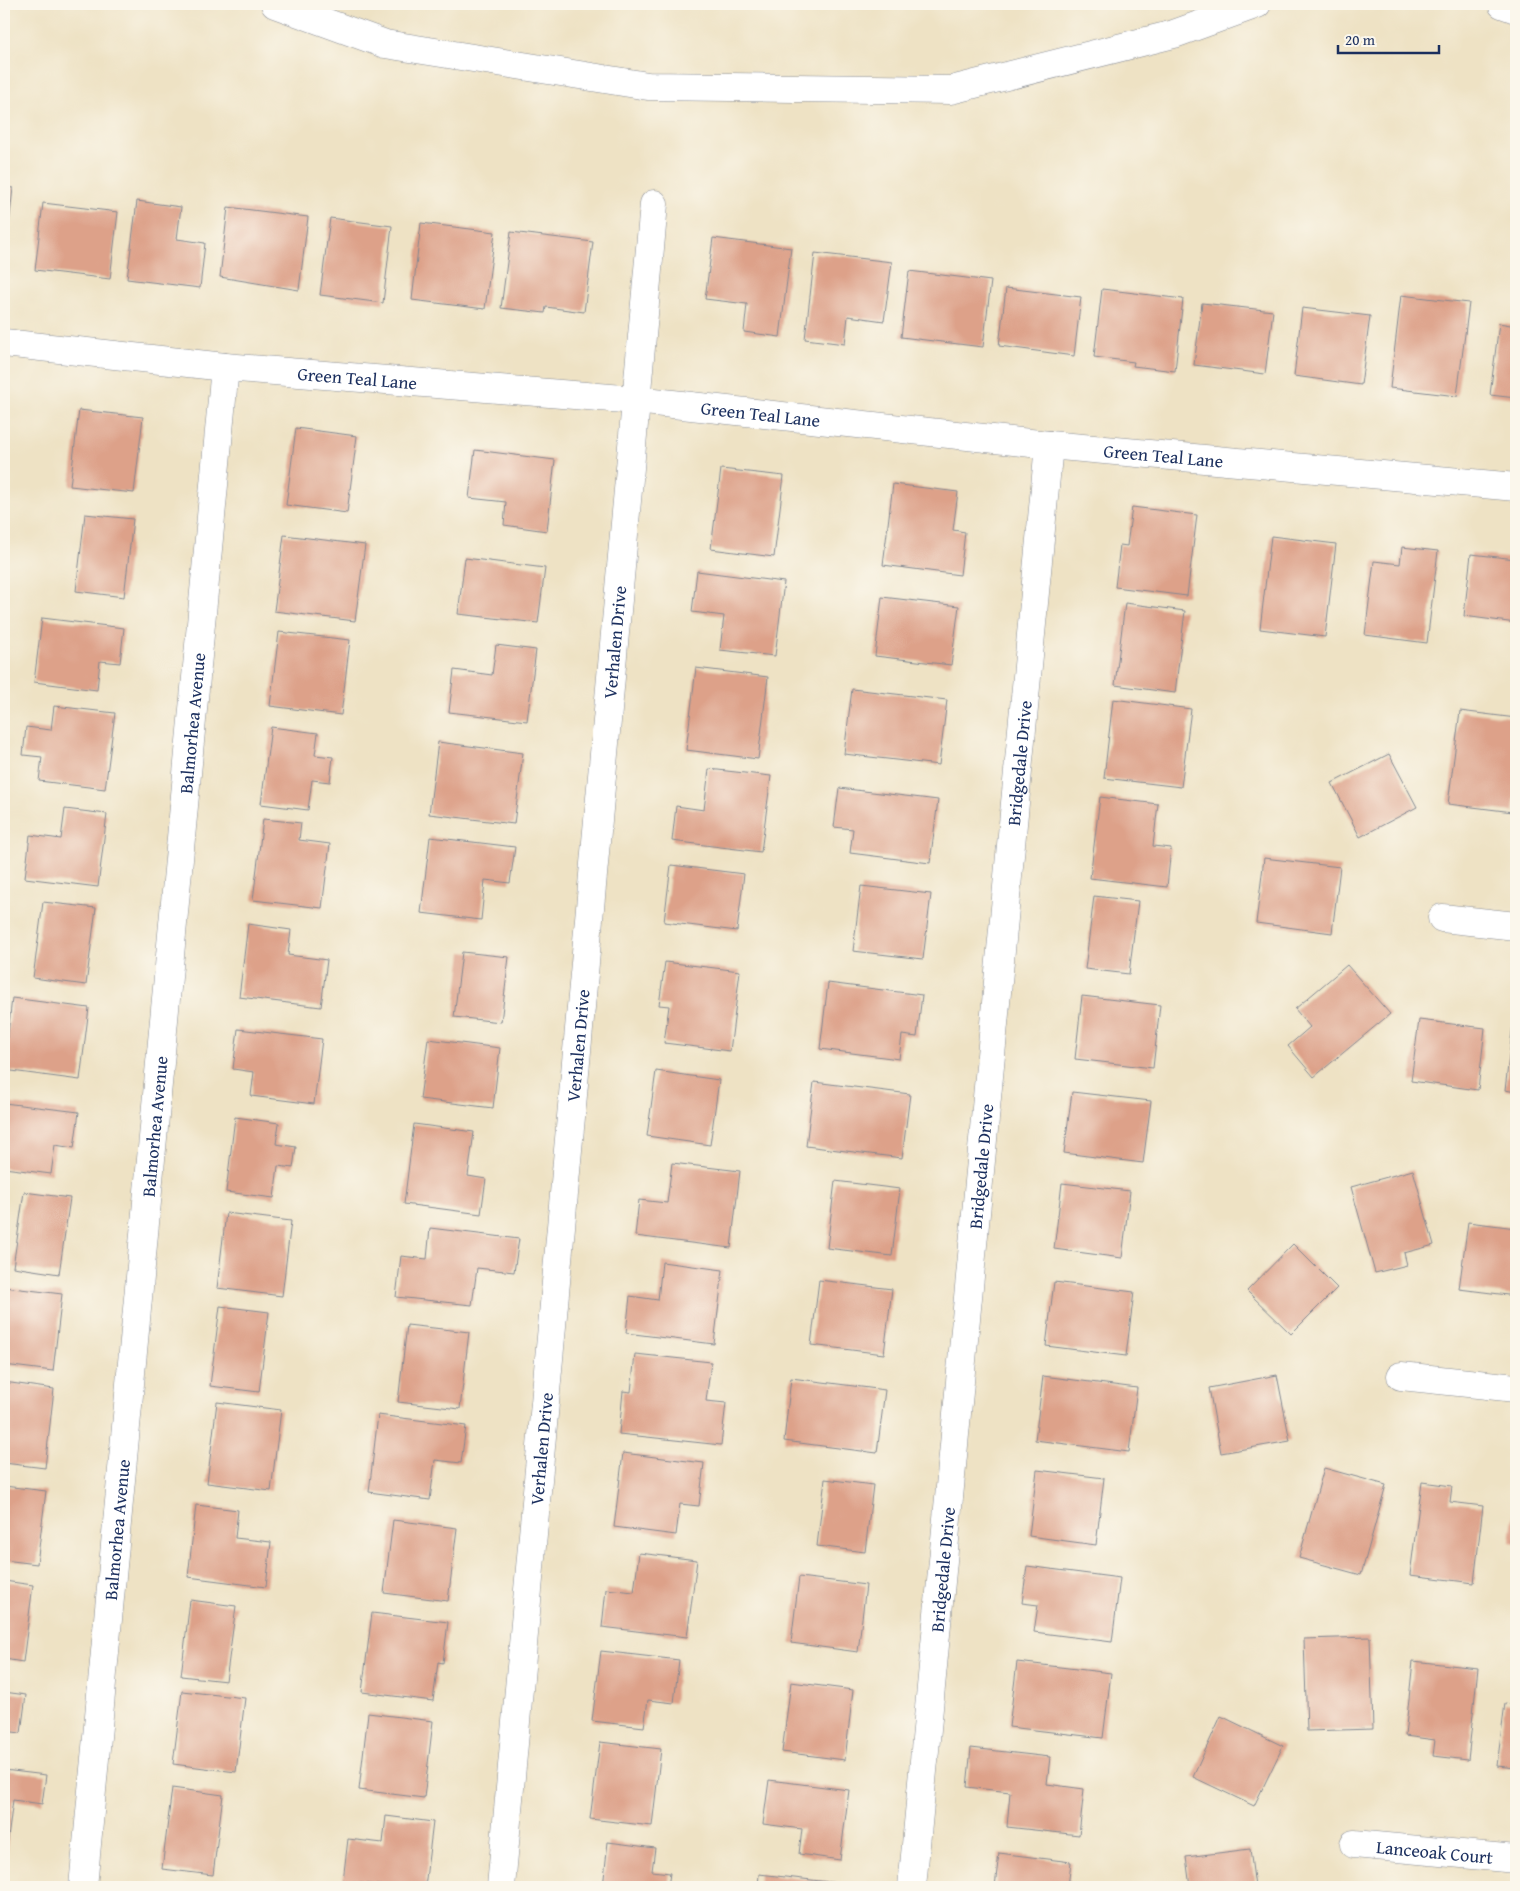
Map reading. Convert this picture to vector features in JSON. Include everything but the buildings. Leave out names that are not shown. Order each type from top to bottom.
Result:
[{"type":"street","points":[[276,4],[385,44],[648,86],[951,90],[1174,34],[1257,4]]},
{"type":"street","points":[[1502,4],[1516,9]]},
{"type":"street","name":"Verhalen Drive","points":[[501,1887],[654,204]]},
{"type":"street","name":"Green Teal Lane","points":[[4,343],[225,367],[636,400],[1049,445],[1516,487]]},
{"type":"street","name":"Balmorhea Avenue","points":[[83,1887],[225,367]]},
{"type":"street","name":"Bridgedale Drive","points":[[912,1887],[1049,445]]},
{"type":"street","points":[[1442,918],[1516,926]]},
{"type":"street","points":[[1401,1376],[1516,1388]]},
{"type":"street","name":"Lanceoak Court","points":[[1354,1844],[1516,1859]]}]
